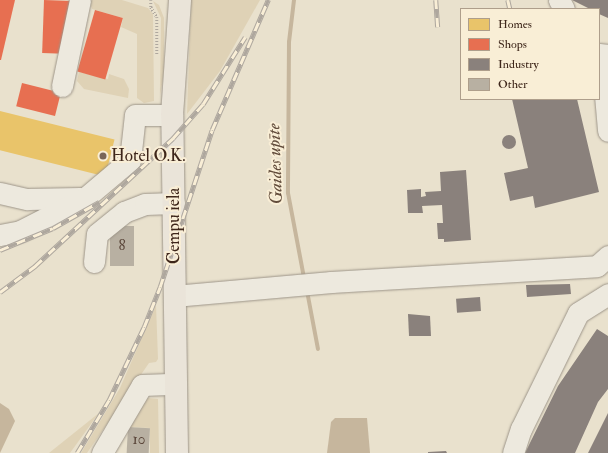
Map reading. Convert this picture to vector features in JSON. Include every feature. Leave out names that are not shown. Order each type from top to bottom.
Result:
[{"type":"main road","name":"Cempu iela","points":[[177,453],[172,115],[180,0]]},
{"type":"street","points":[[62,86],[80,0]]},
{"type":"street","points":[[600,74],[605,95],[608,131]]},
{"type":"street","points":[[0,235],[20,231],[85,198],[130,160],[135,115],[172,115]]},
{"type":"street","points":[[0,193],[27,199],[85,198]]},
{"type":"street","points":[[94,262],[97,234],[124,212],[145,204],[174,202]]},
{"type":"street","points":[[174,296],[597,266],[608,256]]},
{"type":"street","points":[[513,453],[521,429],[578,313],[608,294]]},
{"type":"street","points":[[102,453],[142,385],[176,384]]},
{"type":"path","points":[[151,0],[151,7],[157,17],[157,62]]},
{"type":"shaded area","points":[[89,0],[122,0],[148,8],[153,14],[154,101],[144,103],[137,98],[137,34],[121,27],[123,18],[92,9]]},
{"type":"shaded area","points":[[191,0],[260,0],[220,71],[187,114]]},
{"type":"shaded area","points":[[153,1],[159,5],[164,18],[164,74],[160,95],[161,18]]},
{"type":"shaded area","points":[[79,72],[108,79],[109,74],[124,79],[129,89],[128,98],[84,89],[77,81]]},
{"type":"shaded area","points":[[156,305],[158,359],[156,362],[149,363],[87,453],[81,453],[120,388]]},
{"type":"shaded area","points":[[148,398],[158,399],[159,453],[150,453],[150,428],[128,427],[136,405]]},
{"type":"shaded area","points":[[0,403],[9,409],[15,421],[0,453]]},
{"type":"shaded area","points":[[99,413],[70,453],[49,453]]},
{"type":"shaded area","points":[[335,418],[367,418],[370,453],[327,453],[331,422]]},
{"type":"building: Homes","points":[[0,111],[114,140],[105,176],[0,150]]},
{"type":"building: Shops","points":[[0,0],[15,0],[1,60],[0,60]]},
{"type":"building: Shops","points":[[44,0],[72,1],[70,54],[42,53]]},
{"type":"building: Shops","points":[[95,10],[123,18],[105,80],[77,72]]},
{"type":"building: Shops","points":[[22,83],[61,93],[55,116],[16,106]]},
{"type":"building: Industry","points":[[572,0],[608,0],[608,18],[600,14],[600,8],[588,8]]},
{"type":"building: Industry","points":[[512,100],[577,100],[599,192],[535,208],[533,196],[510,201],[504,173],[528,168]]},
{"type":"building: Industry","points":[[506,135],[512,135],[516,139],[516,145],[512,149],[506,149],[502,145],[502,139]]},
{"type":"building: Industry","points":[[466,170],[471,240],[444,242],[444,239],[438,239],[437,223],[443,223],[442,205],[422,206],[423,213],[408,213],[407,190],[421,189],[421,197],[426,196],[425,192],[441,191],[440,172]]},
{"type":"building: Industry","points":[[570,284],[571,294],[527,297],[526,285]]},
{"type":"building: Industry","points":[[480,297],[481,311],[457,313],[456,299]]},
{"type":"building: Industry","points":[[408,314],[430,316],[431,336],[409,336]]},
{"type":"building: Industry","points":[[597,329],[608,336],[608,389],[598,402],[575,453],[525,453],[558,386]]},
{"type":"building: Industry","points":[[608,413],[608,453],[588,453]]},
{"type":"building: Industry","points":[[446,451],[447,453],[428,453],[428,452]]},
{"type":"building: Other","points":[[110,226],[134,226],[134,266],[110,266]]},
{"type":"building: Other","points":[[128,427],[150,428],[149,453],[127,453]]},
{"type":"waterway","name":"Gaides upīte","points":[[294,0],[289,42],[288,193],[304,278]]},
{"type":"waterway","name":"Gaides upīte","points":[[307,291],[318,349]]},
{"type":"railway","points":[[77,453],[109,400],[144,327],[160,287],[212,130],[268,0]]},
{"type":"railway","points":[[436,0],[438,27]]},
{"type":"railway","points":[[508,0],[510,8]]},
{"type":"railway","points":[[0,292],[35,266],[173,138],[203,104],[245,37]]},
{"type":"railway","points":[[0,250],[53,228],[99,202]]},
{"type":"place","name":"Hotel O.K.","points":[[103,156]]}]
